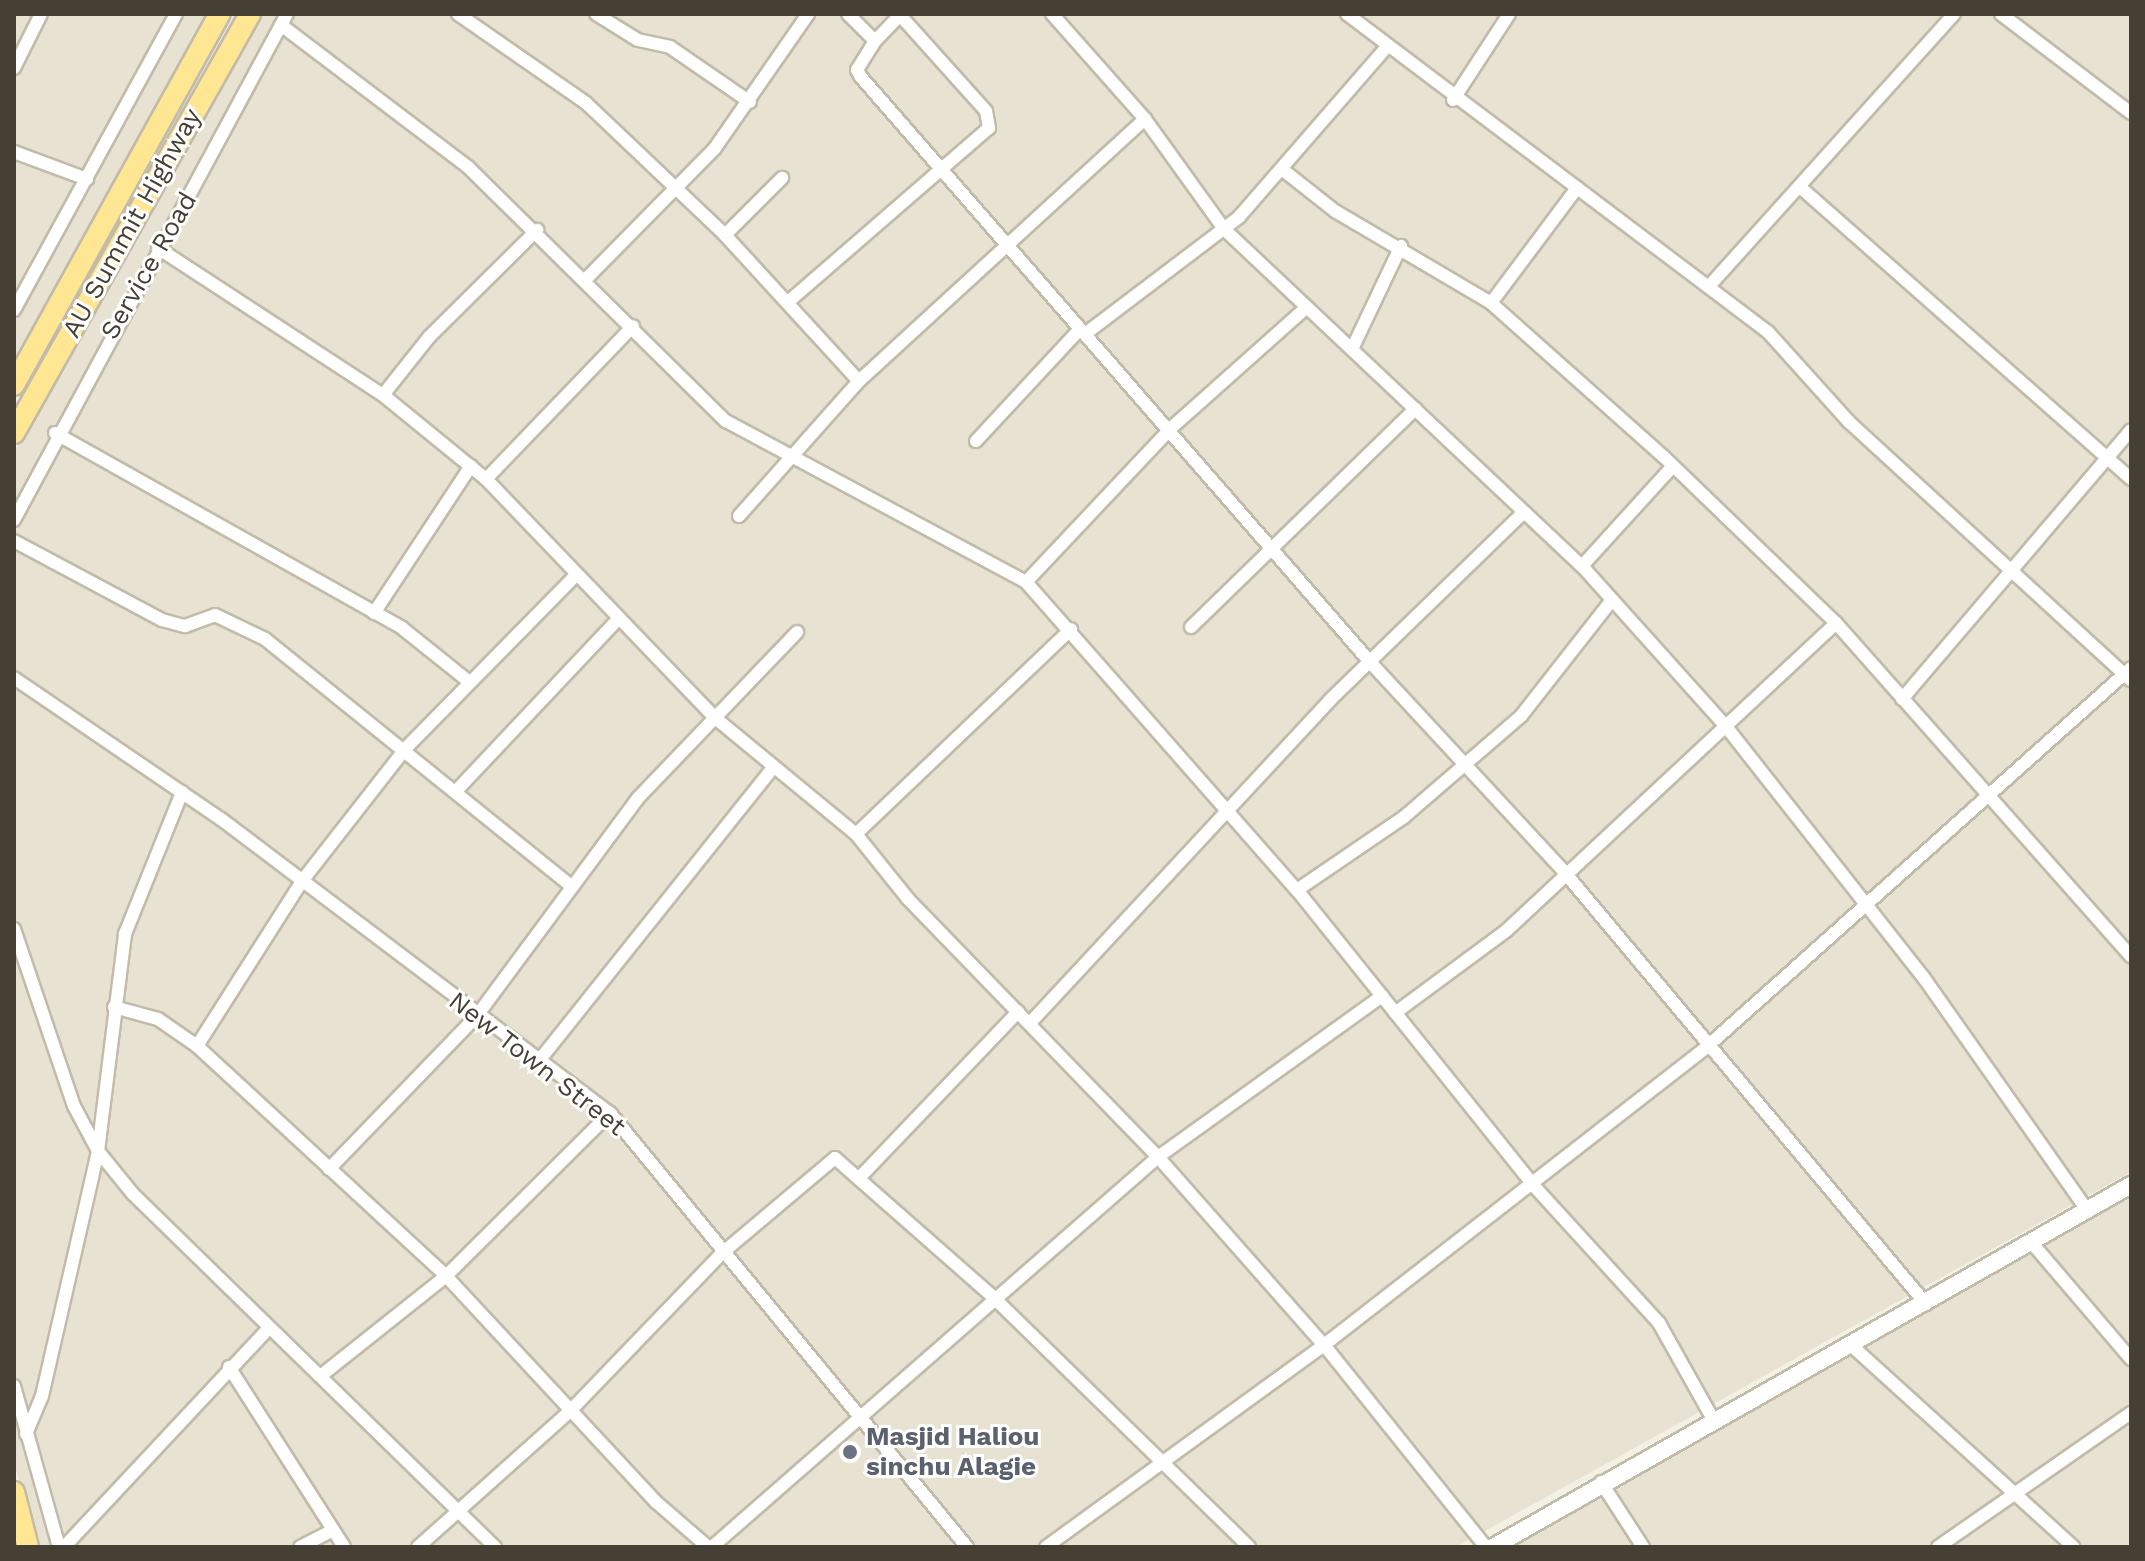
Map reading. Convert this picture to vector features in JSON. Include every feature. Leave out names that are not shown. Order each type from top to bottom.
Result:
[{"type":"main road","name":"AU Summit Highway","points":[[14,385],[220,14]]},
{"type":"main road","name":"AU Summit Highway","points":[[14,433],[250,14]]},
{"type":"main road","points":[[14,1492],[28,1547]]},
{"type":"street","points":[[14,68],[41,14]]},
{"type":"street","points":[[14,310],[176,14]]},
{"type":"street","points":[[458,14],[586,103],[725,235],[859,381]]},
{"type":"street","points":[[596,14],[638,40],[670,47],[750,102]]},
{"type":"street","points":[[586,279],[675,188],[750,102],[808,14]]},
{"type":"street","points":[[848,14],[875,41]]},
{"type":"street","points":[[1052,14],[1145,119],[1224,229],[1353,347],[1582,566],[1724,724],[1866,906],[2087,1210]]},
{"type":"street","points":[[1046,1547],[1166,1464],[1324,1345],[1710,1044],[1993,798],[2129,674],[1849,422],[1768,332],[1711,284],[1385,49],[1347,14]]},
{"type":"street","points":[[1453,100],[1509,14]]},
{"type":"street","points":[[1711,284],[1954,14]]},
{"type":"street","points":[[2001,14],[2131,113]]},
{"type":"street","points":[[788,302],[941,170],[989,128],[990,117],[900,15],[875,41],[857,70],[941,170],[1276,549],[1370,662],[1566,874],[1926,1304]]},
{"type":"street","points":[[284,20],[468,167],[537,230],[726,421],[1026,582],[1071,629],[1297,890],[1533,1185],[1659,1323],[1714,1421]]},
{"type":"street","name":"Service Road","points":[[14,520],[55,433],[284,20]]},
{"type":"street","points":[[976,441],[1083,332],[1224,229],[1283,170],[1385,49]]},
{"type":"street","points":[[739,516],[859,381],[1010,248],[1145,119]]},
{"type":"street","points":[[14,152],[87,179]]},
{"type":"street","points":[[1283,170],[1335,211],[1401,246],[1491,303],[1673,466],[1836,623],[2128,948]]},
{"type":"street","points":[[725,235],[782,178]]},
{"type":"street","points":[[1800,187],[2108,455],[2131,479]]},
{"type":"street","points":[[1491,303],[1577,188]]},
{"type":"street","points":[[383,395],[430,336],[537,230]]},
{"type":"street","points":[[1353,347],[1401,246]]},
{"type":"street","points":[[158,248],[383,395],[471,466],[714,717],[772,769],[856,834],[1018,1012],[1158,1157],[1324,1345],[1486,1547]]},
{"type":"street","points":[[1026,582],[1170,429],[1307,307]]},
{"type":"street","points":[[486,479],[633,326]]},
{"type":"street","points":[[1191,627],[1276,549],[1415,409]]},
{"type":"street","points":[[1902,699],[2010,566],[2131,430]]},
{"type":"street","points":[[55,433],[374,613],[467,680]]},
{"type":"street","points":[[374,613],[471,466]]},
{"type":"street","points":[[1582,566],[1673,466]]},
{"type":"street","points":[[1030,1023],[1232,814],[1370,662],[1524,512]]},
{"type":"street","points":[[14,541],[162,620],[232,620],[405,749],[569,884]]},
{"type":"street","points":[[197,1046],[302,881],[405,749],[467,680],[576,575]]},
{"type":"street","points":[[1297,890],[1464,767],[1521,716],[1612,600]]},
{"type":"street","points":[[457,790],[617,620]]},
{"type":"street","points":[[1395,1013],[1507,930],[1724,724],[1836,623]]},
{"type":"street","points":[[856,834],[1071,629]]},
{"type":"street","points":[[329,1169],[476,1017],[569,884],[714,717],[797,632]]},
{"type":"street","name":"New Town Street","points":[[14,678],[182,792],[476,1017],[610,1113],[661,1168],[721,1254],[854,1418],[967,1547]]},
{"type":"street","points":[[538,1062],[772,769]]},
{"type":"street","points":[[26,1434],[42,1396],[98,1151],[114,1007],[138,890],[182,792]]},
{"type":"street","points":[[14,929],[74,1106],[98,1151],[269,1328],[323,1374],[459,1506],[495,1547]]},
{"type":"street","points":[[114,1007],[158,1019],[197,1046],[446,1276],[570,1411],[710,1547],[992,1296],[1158,1157],[1382,996]]},
{"type":"street","points":[[862,1175],[1018,1012]]},
{"type":"street","points":[[323,1374],[446,1276],[610,1113]]},
{"type":"street","points":[[418,1547],[459,1506],[570,1411],[721,1254],[835,1158],[862,1175],[992,1296],[1249,1547]]},
{"type":"street","points":[[1493,1547],[1601,1482],[1852,1346],[2131,1185]]},
{"type":"street","points":[[2031,1242],[2131,1359]]},
{"type":"street","points":[[14,1386],[61,1547],[269,1328]]},
{"type":"street","points":[[1852,1346],[2074,1547]]},
{"type":"street","points":[[229,1367],[344,1547]]},
{"type":"street","points":[[1938,1547],[2131,1413]]},
{"type":"street","points":[[1601,1482],[1643,1547]]},
{"type":"street","points":[[300,1547],[333,1530]]},
{"type":"shaded area","points":[[14,14],[219,14],[14,386]]},
{"type":"shaded area","points":[[252,14],[2131,14],[2131,1172],[1456,1547],[38,1547],[14,1463],[14,453]]},
{"type":"shaded area","points":[[2131,1194],[2131,1547],[1506,1547]]},
{"type":"place","name":"Masjid Haliou sinchu Alagie","points":[[850,1452]]}]
